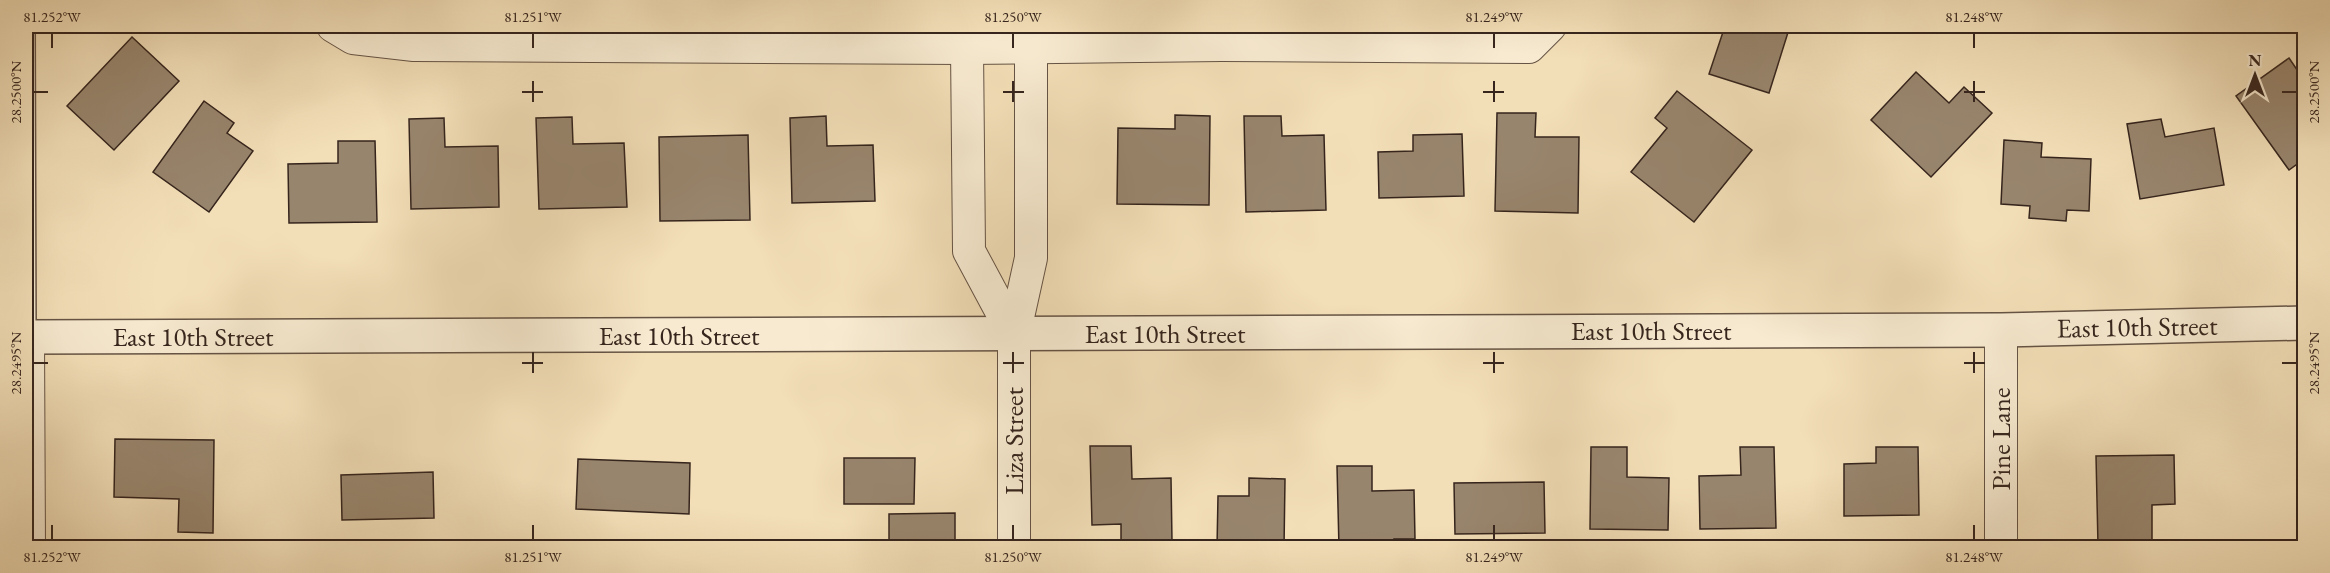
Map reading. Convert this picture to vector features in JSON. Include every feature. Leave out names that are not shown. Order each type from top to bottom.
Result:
[{"type":"street","points":[[333,26],[353,38],[414,45],[967,48],[1031,47],[1219,35],[1529,47],[1550,26]]},
{"type":"street","name":"Liza Street","points":[[1014,548],[1014,335],[1031,258],[1031,47]]},
{"type":"street","points":[[967,48],[969,251],[1014,335]]},
{"type":"street","name":"East 10th Street","points":[[27,337],[2001,330],[2304,323]]},
{"type":"street","name":"Pine Lane","points":[[2001,330],[2001,548]]},
{"type":"street","points":[[27,337],[29,548]]},
{"type":"lane","points":[[27,26],[27,337]]},
{"type":"building","points":[[1705,26],[1790,26],[1769,93],[1709,74],[1723,32]]},
{"type":"building","points":[[1868,26],[1931,26],[1931,30],[1868,32]]},
{"type":"building","points":[[132,37],[179,81],[114,150],[67,106]]},
{"type":"building","points":[[2289,58],[2304,80],[2304,159],[2289,170],[2236,96]]},
{"type":"building","points":[[1916,72],[1949,103],[1964,87],[1992,113],[1931,177],[1871,120]]},
{"type":"building","points":[[1677,91],[1752,150],[1694,222],[1631,172],[1667,128],[1655,118]]},
{"type":"building","points":[[204,101],[234,123],[227,133],[253,151],[209,212],[153,172]]},
{"type":"building","points":[[1497,113],[1536,113],[1535,137],[1579,137],[1578,213],[1495,211]]},
{"type":"building","points":[[1175,115],[1210,116],[1209,205],[1117,204],[1118,128],[1175,129]]},
{"type":"building","points":[[826,116],[827,146],[873,145],[875,201],[792,203],[790,118]]},
{"type":"building","points":[[1244,116],[1281,116],[1282,136],[1324,135],[1326,210],[1246,212]]},
{"type":"building","points":[[572,117],[573,144],[624,143],[627,207],[539,209],[536,118]]},
{"type":"building","points":[[444,118],[445,147],[498,146],[499,207],[411,209],[409,119]]},
{"type":"building","points":[[2161,119],[2165,137],[2214,128],[2224,185],[2140,199],[2127,124]]},
{"type":"building","points":[[1462,134],[1464,196],[1379,198],[1378,152],[1413,151],[1413,135]]},
{"type":"building","points":[[748,135],[750,220],[660,221],[659,137]]},
{"type":"building","points":[[2004,140],[2042,143],[2041,157],[2091,159],[2089,211],[2067,210],[2066,221],[2029,218],[2030,206],[2001,204]]},
{"type":"building","points":[[338,141],[375,141],[377,222],[289,223],[288,164],[338,163]]},
{"type":"building","points":[[2297,366],[2304,366],[2304,412],[2298,412]]},
{"type":"building","points":[[115,439],[214,440],[213,533],[178,532],[179,499],[114,497]]},
{"type":"building","points":[[1090,446],[1131,446],[1132,479],[1171,478],[1172,541],[1121,542],[1121,524],[1092,525]]},
{"type":"building","points":[[1591,447],[1627,447],[1627,477],[1669,478],[1668,530],[1590,529]]},
{"type":"building","points":[[1740,447],[1774,447],[1776,528],[1700,529],[1699,476],[1741,475]]},
{"type":"building","points":[[1876,447],[1918,447],[1919,515],[1844,516],[1844,464],[1876,463]]},
{"type":"building","points":[[2174,455],[2175,504],[2152,505],[2152,545],[2098,545],[2096,456]]},
{"type":"building","points":[[844,458],[915,458],[914,504],[844,504]]},
{"type":"building","points":[[578,459],[690,463],[689,514],[576,509]]},
{"type":"building","points":[[1337,466],[1372,466],[1372,491],[1414,490],[1415,539],[1394,539],[1395,548],[1339,548]]},
{"type":"building","points":[[433,472],[434,518],[342,520],[341,475]]},
{"type":"building","points":[[1249,478],[1285,479],[1284,548],[1217,547],[1218,496],[1249,496]]},
{"type":"building","points":[[1544,482],[1545,533],[1455,534],[1454,483]]},
{"type":"building","points":[[955,513],[955,547],[889,547],[889,514]]}]
